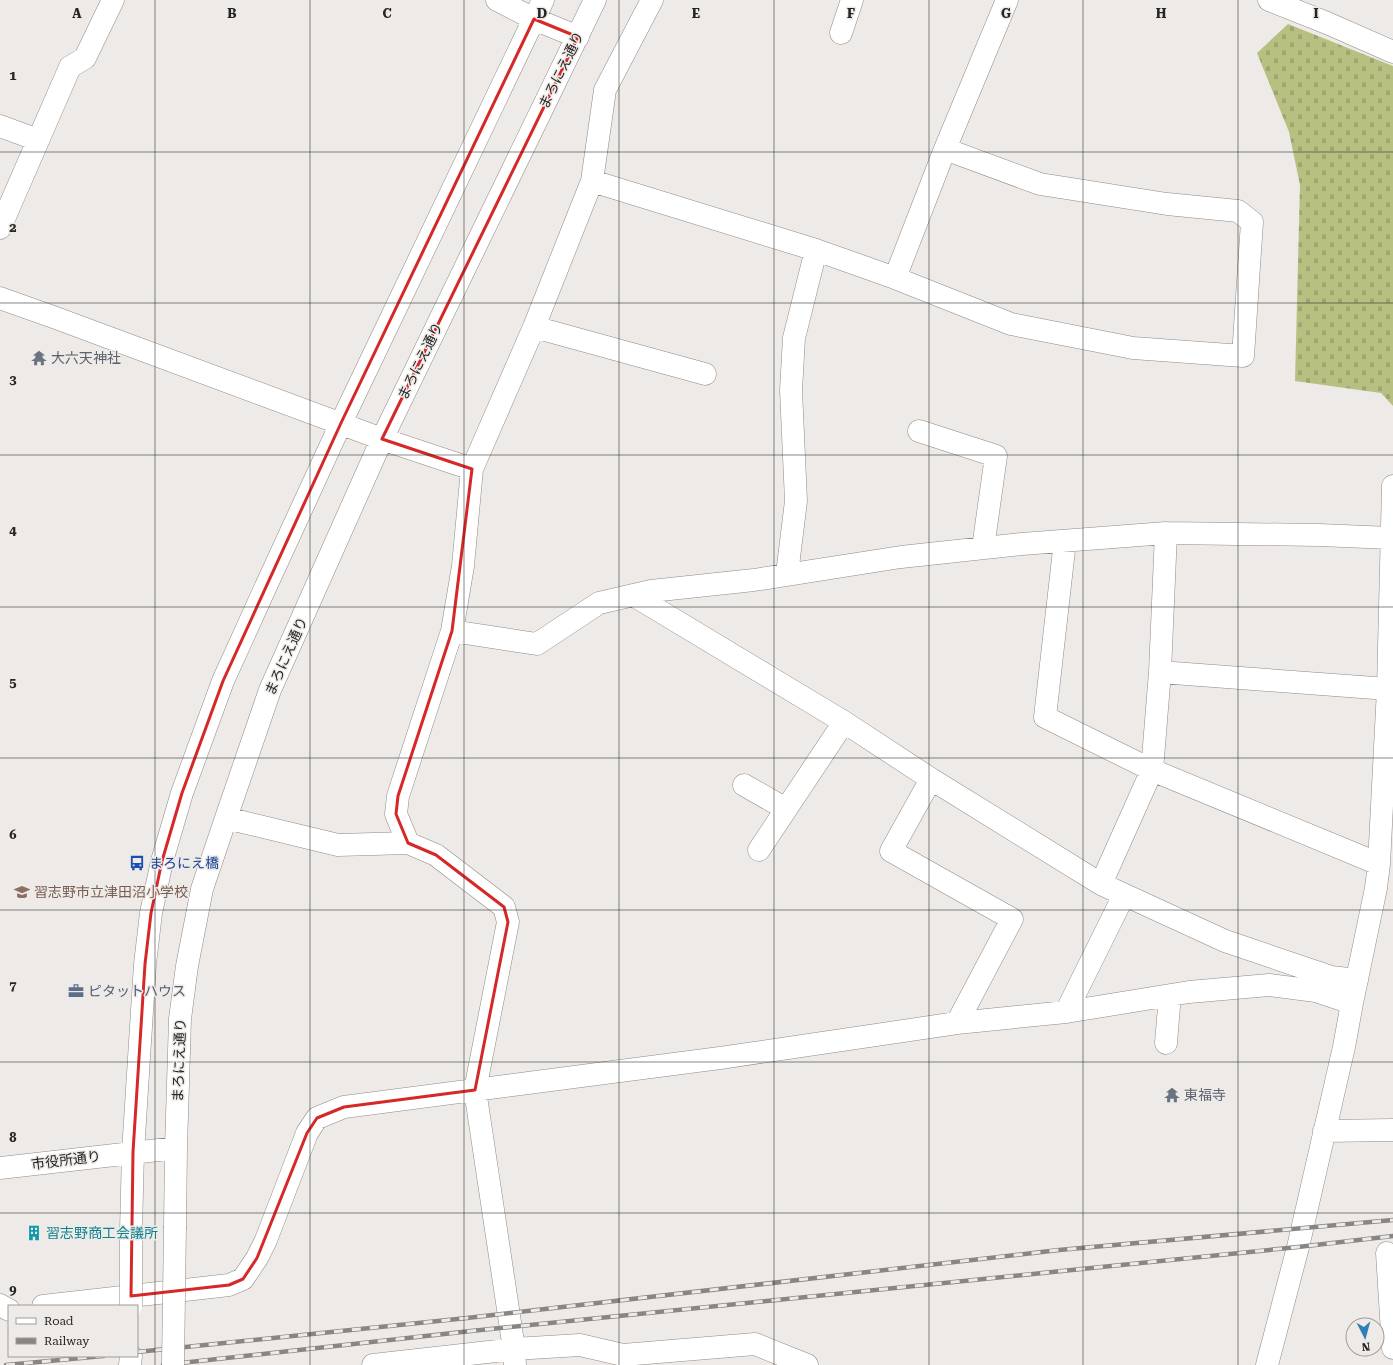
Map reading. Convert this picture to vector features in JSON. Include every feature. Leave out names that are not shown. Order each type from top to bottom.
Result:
[{"type":"street","points":[[0,228],[70,67],[85,58],[113,0]]},
{"type":"street","points":[[497,0],[539,9],[578,37]]},
{"type":"street","name":"まろにえ通り","points":[[173,1365],[176,1148],[180,1019],[187,966],[202,889],[270,690],[382,439],[595,0]]},
{"type":"street","points":[[408,843],[396,814],[398,796],[452,631],[463,566],[472,469],[534,327],[592,181],[605,90],[652,0]]},
{"type":"street","points":[[841,33],[852,0]]},
{"type":"street","points":[[895,278],[945,149],[1007,0]]},
{"type":"street","points":[[1269,0],[1327,23],[1393,52]]},
{"type":"street","points":[[131,1305],[133,1152],[145,972],[151,913],[162,861],[180,800],[223,681],[267,584],[341,423],[539,9]]},
{"type":"street","points":[[0,126],[38,140]]},
{"type":"street","points":[[592,181],[816,250],[895,278],[1011,324],[1133,348],[1243,356],[1252,222],[1238,211],[1166,204],[1040,184],[945,149]]},
{"type":"street","points":[[787,574],[796,501],[791,390],[794,338],[816,250]]},
{"type":"street","points":[[0,298],[382,439],[472,469]]},
{"type":"street","points":[[534,327],[705,374]]},
{"type":"street","points":[[919,431],[996,456],[983,548]]},
{"type":"street","points":[[1267,1365],[1291,1275],[1344,1047],[1376,888],[1379,864],[1390,676],[1393,486]]},
{"type":"street","points":[[452,631],[536,644],[599,603],[651,591],[754,580],[901,557],[983,548],[1166,533],[1312,535],[1391,538]]},
{"type":"street","points":[[1101,884],[1152,770],[1160,672],[1166,533]]},
{"type":"street","points":[[1065,541],[1045,717],[1152,770],[1379,864]]},
{"type":"street","points":[[633,595],[844,722],[930,779],[1101,884],[1124,896],[1225,941],[1331,977],[1357,980]]},
{"type":"street","points":[[1160,672],[1390,676]]},
{"type":"street","points":[[759,850],[844,722]]},
{"type":"street","points":[[930,779],[891,851],[1012,919],[957,1023]]},
{"type":"street","points":[[744,785],[786,809]]},
{"type":"street","points":[[226,818],[338,845],[408,843],[436,856],[504,907],[508,922],[475,1090],[515,1357]]},
{"type":"street","points":[[1066,1012],[1124,896]]},
{"type":"street","points":[[51,1305],[229,1284],[243,1279],[257,1258],[266,1240],[307,1133],[317,1118],[344,1107],[720,1058],[957,1023],[1066,1012],[1188,992],[1268,985],[1316,992],[1352,1004]]},
{"type":"street","points":[[1166,1043],[1170,995]]},
{"type":"street","points":[[1324,1131],[1393,1130]]},
{"type":"street","name":"市役所通り","points":[[0,1168],[176,1148]]},
{"type":"street","points":[[1387,1253],[1393,1348]]},
{"type":"street","points":[[373,1365],[515,1357],[580,1345],[623,1355],[755,1344],[807,1365]]},
{"type":"highlighted area","points":[[534,19],[578,37],[382,439],[472,469],[452,631],[398,796],[396,814],[408,843],[436,855],[504,907],[508,922],[475,1090],[344,1107],[317,1118],[307,1133],[257,1258],[243,1279],[229,1285],[131,1296],[133,1152],[145,964],[151,913],[162,861],[182,793],[223,681],[341,423]]},
{"type":"green space","points":[[1288,24],[1393,66],[1393,406],[1381,393],[1295,381],[1300,185],[1289,132],[1257,53]]},
{"type":"railway","points":[[138,1352],[467,1318],[1059,1250],[1393,1220]]},
{"type":"railway","points":[[163,1365],[471,1331],[1298,1247],[1393,1236]]},
{"type":"railway","points":[[6,1365],[92,1357]]},
{"type":"place","name":"大六天神社","points":[[39,358]]},
{"type":"place","name":"まろにえ橋","points":[[137,863]]},
{"type":"place","name":"習志野市立津田沼小学校","points":[[22,892]]},
{"type":"place","name":"ピタットハウス","points":[[76,991]]},
{"type":"place","name":"東福寺","points":[[1172,1095]]},
{"type":"place","name":"習志野商工会議所","points":[[34,1233]]}]
